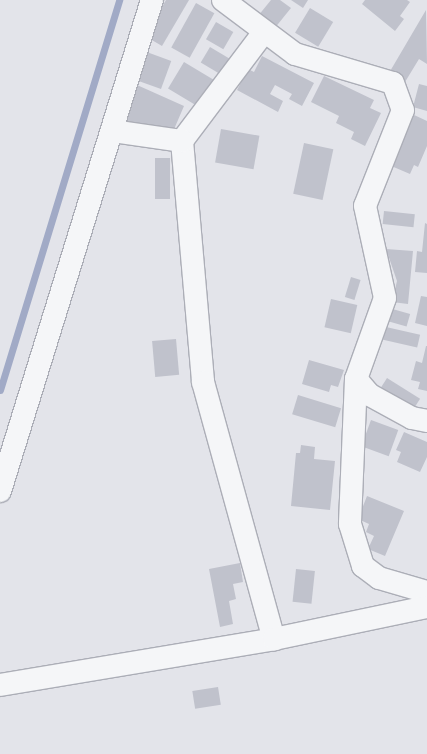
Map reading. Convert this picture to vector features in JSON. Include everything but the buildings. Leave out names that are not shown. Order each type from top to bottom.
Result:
[{"type":"street","points":[[0,491],[152,0]]},
{"type":"street","points":[[223,0],[295,54],[393,83],[403,110],[365,206],[385,298],[356,379],[350,524],[363,566],[379,578],[427,592]]},
{"type":"street","points":[[264,32],[182,141],[203,382],[274,638]]},
{"type":"street","points":[[112,131],[182,141]]},
{"type":"street","points":[[356,379],[370,395],[412,418],[427,421]]},
{"type":"street","points":[[0,685],[274,638],[427,607]]},
{"type":"waterway","points":[[0,390],[119,0]]}]
